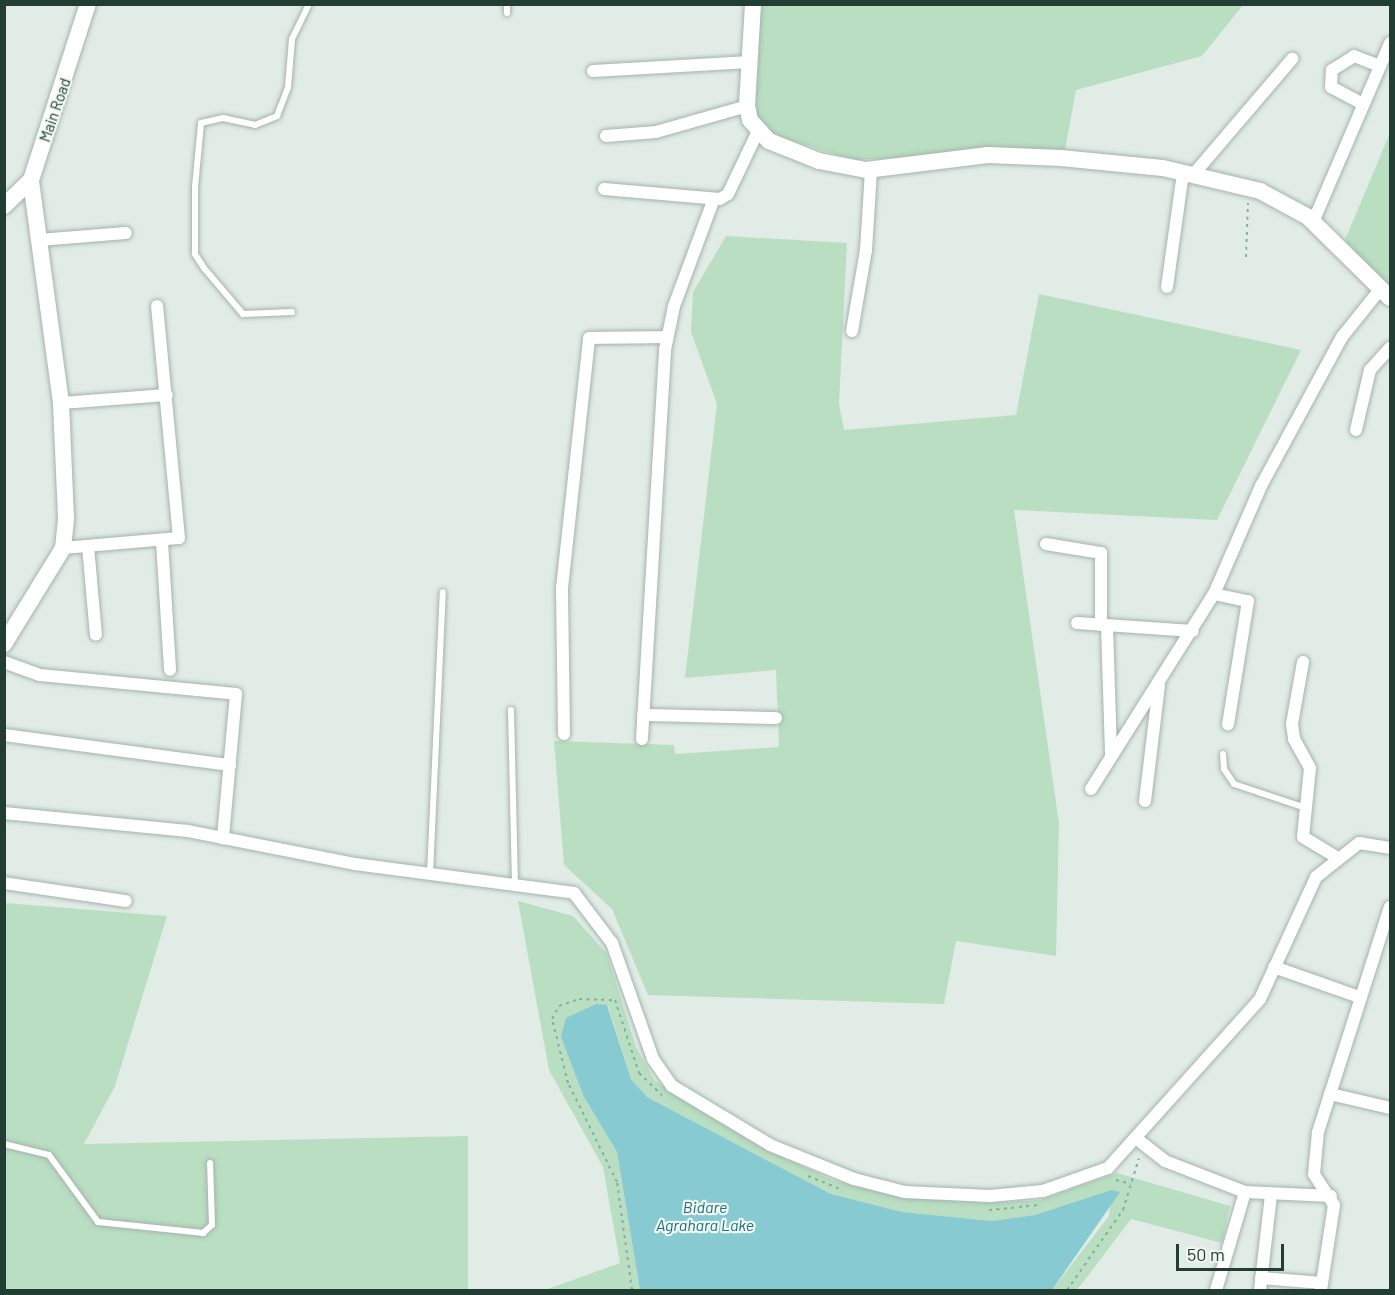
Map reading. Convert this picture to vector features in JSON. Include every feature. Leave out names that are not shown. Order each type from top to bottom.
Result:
[{"type":"street","name":"Main Road","points":[[4,206],[31,180],[88,4]]},
{"type":"street","points":[[753,4],[747,106],[758,131],[819,161],[870,170],[988,155],[1188,174],[1250,189],[1288,203],[1313,222],[1386,293],[1337,346],[1261,486],[1214,594],[1193,631],[1091,789]]},
{"type":"street","points":[[1313,222],[1390,43]]},
{"type":"street","points":[[1363,104],[1331,87],[1332,70],[1354,56],[1380,66]]},
{"type":"street","points":[[1167,287],[1188,174],[1292,60]]},
{"type":"street","points":[[593,71],[750,62]]},
{"type":"street","points":[[606,136],[656,132],[747,106]]},
{"type":"street","points":[[604,189],[713,201],[728,194],[758,131]]},
{"type":"street","points":[[852,331],[866,250],[870,170]]},
{"type":"street","points":[[4,644],[63,548],[61,403],[31,180]]},
{"type":"street","points":[[642,739],[667,337],[713,201]]},
{"type":"street","points":[[39,240],[126,233]]},
{"type":"street","points":[[63,548],[174,541],[181,531],[157,306]]},
{"type":"street","points":[[564,734],[562,588],[589,338],[667,337]]},
{"type":"street","points":[[1356,430],[1370,370],[1390,348]]},
{"type":"street","points":[[61,403],[166,395]]},
{"type":"street","points":[[162,542],[170,670]]},
{"type":"street","points":[[1046,544],[1101,553],[1111,757]]},
{"type":"street","points":[[88,546],[96,635]]},
{"type":"street","points":[[1214,594],[1248,601],[1228,724]]},
{"type":"street","points":[[1077,623],[1193,631]]},
{"type":"street","points":[[4,662],[40,675],[236,694],[223,838]]},
{"type":"street","points":[[1303,662],[1292,724],[1294,739],[1310,768],[1303,807],[1307,844],[1336,857]]},
{"type":"street","points":[[1144,801],[1160,680]]},
{"type":"street","points":[[643,715],[776,718]]},
{"type":"street","points":[[4,735],[230,765]]},
{"type":"street","points":[[4,813],[223,838],[430,874],[574,893],[612,944],[653,1059],[672,1086],[770,1145],[843,1175],[905,1191],[990,1196],[1043,1191],[1108,1168],[1140,1141],[1243,1020],[1274,968],[1316,877],[1336,857],[1359,843],[1390,848]]},
{"type":"street","points":[[4,883],[126,901]]},
{"type":"street","points":[[1271,1196],[1261,1284],[1322,1287],[1331,1196],[1317,1180],[1313,1165],[1330,1094],[1359,997],[1388,922],[1390,907]]},
{"type":"street","points":[[1274,968],[1359,997]]},
{"type":"street","points":[[1330,1094],[1390,1108]]},
{"type":"street","points":[[1140,1141],[1175,1166],[1245,1192],[1271,1196],[1331,1196]]},
{"type":"street","points":[[1216,1290],[1245,1192]]},
{"type":"lane","points":[[292,312],[243,314],[204,268],[195,254],[195,187],[201,123],[223,118],[255,125],[277,116],[288,87],[292,39],[309,4]]},
{"type":"lane","points":[[507,4],[507,13]]},
{"type":"lane","points":[[430,874],[443,592]]},
{"type":"lane","points":[[511,710],[515,885]]},
{"type":"lane","points":[[1223,753],[1224,769],[1234,784],[1303,807]]},
{"type":"lane","points":[[4,1144],[49,1155],[98,1222],[203,1233],[212,1226],[210,1163]]},
{"type":"path","points":[[1246,257],[1250,189]]},
{"type":"path","points":[[1066,1290],[1123,1210],[1140,1141]]},
{"type":"green space","points":[[759,5],[1243,5],[1202,56],[1076,90],[1065,150],[854,160],[774,135],[756,118]]},
{"type":"green space","points":[[1390,133],[1390,293],[1345,240]]},
{"type":"green space","points":[[726,236],[847,243],[839,404],[844,430],[1016,415],[1039,294],[1301,350],[1217,520],[1014,510],[1059,823],[1056,956],[956,941],[944,1004],[648,995],[612,909],[564,865],[554,741],[674,745],[675,754],[779,747],[776,670],[685,678],[717,404],[691,332],[693,292]]},
{"type":"green space","points":[[518,901],[573,916],[607,954],[636,1047],[655,1081],[774,1153],[832,1180],[904,1198],[990,1203],[1040,1200],[1117,1173],[1230,1206],[1222,1243],[1131,1219],[1077,1290],[1052,1290],[1109,1216],[1111,1190],[1035,1215],[992,1221],[902,1212],[831,1194],[647,1097],[631,1079],[608,1005],[584,1097],[617,1152],[640,1290],[545,1290],[620,1263],[603,1167],[549,1070]]},
{"type":"green space","points":[[4,903],[167,916],[115,1086],[84,1144],[468,1136],[468,1290],[5,1290]]},
{"type":"water","name":"Bidare Agrahara Lake","points":[[596,1004],[607,1005],[631,1079],[647,1097],[831,1194],[902,1212],[992,1221],[1035,1215],[1111,1190],[1120,1192],[1052,1290],[640,1290],[617,1152],[584,1097],[561,1037],[566,1018]]}]
